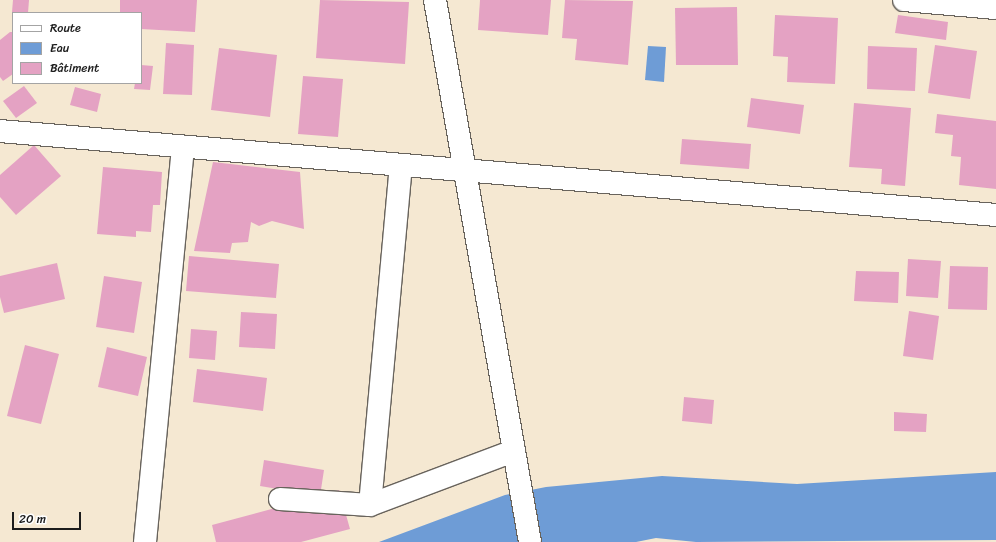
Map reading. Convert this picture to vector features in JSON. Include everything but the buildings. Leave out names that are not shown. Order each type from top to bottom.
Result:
[{"type":"street","points":[[435,0],[530,542]]},
{"type":"street","points":[[904,0],[996,8]]},
{"type":"street","points":[[0,131],[996,215]]},
{"type":"street","points":[[145,542],[183,147]]},
{"type":"street","points":[[370,505],[401,165]]},
{"type":"street","points":[[280,499],[370,505],[514,451]]},
{"type":"water","points":[[648,46],[666,47],[664,82],[645,80]]},
{"type":"water","points":[[996,472],[996,540],[696,542],[656,538],[636,542],[379,542],[505,495],[546,487],[662,476],[797,484]]}]
